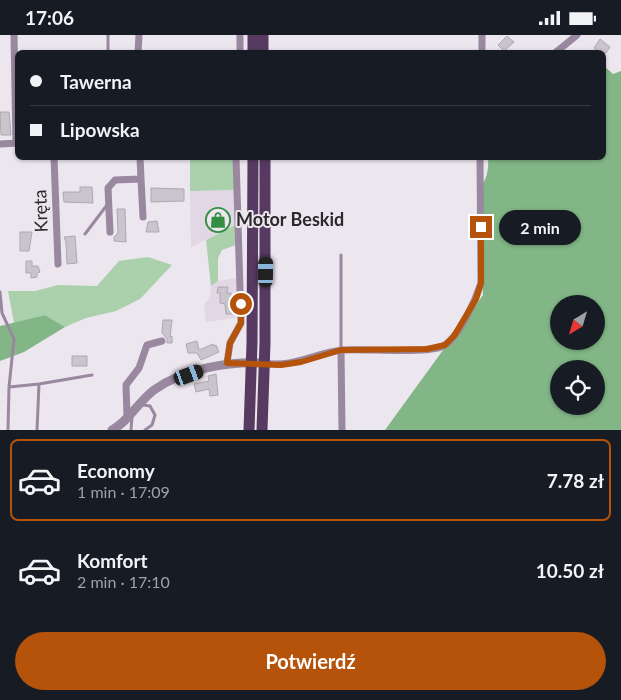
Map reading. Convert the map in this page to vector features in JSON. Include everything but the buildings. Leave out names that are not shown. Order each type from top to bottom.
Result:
[{"type":"main road","points":[[253,35],[253,50]]},
{"type":"main road","points":[[263,35],[263,50]]},
{"type":"main road","points":[[249,430],[252,362],[253,160]]},
{"type":"main road","points":[[262,430],[265,160]]},
{"type":"street","points":[[14,35],[15,71]]},
{"type":"street","points":[[138,50],[139,35]]},
{"type":"street","points":[[240,35],[240,50]]},
{"type":"street","points":[[482,35],[482,50]]},
{"type":"street","points":[[558,50],[573,37]]},
{"type":"street","points":[[0,144],[15,143]]},
{"type":"street","name":"Kręta","points":[[54,160],[58,264]]},
{"type":"street","points":[[140,160],[142,217]]},
{"type":"street","points":[[227,363],[230,343],[241,323],[236,160]]},
{"type":"street","points":[[112,430],[155,390],[172,381],[227,363],[290,364],[341,350],[433,349],[445,345],[454,336],[476,299],[481,283],[480,160]]},
{"type":"street","points":[[110,232],[108,188],[111,182],[115,180],[141,179]]},
{"type":"street","points":[[130,415],[126,385],[139,368],[147,345],[162,341]]},
{"type":"street","points":[[341,350],[342,430]]},
{"type":"lane","points":[[108,35],[108,50]]},
{"type":"lane","points":[[84,235],[109,203]]},
{"type":"lane","points":[[341,255],[341,350]]},
{"type":"lane","points":[[0,292],[2,313],[14,339],[9,387],[8,430]]},
{"type":"lane","points":[[9,387],[92,375]]},
{"type":"lane","points":[[38,384],[38,430]]},
{"type":"lane","points":[[131,430],[130,415],[142,405],[150,406],[155,415],[152,425],[145,430]]},
{"type":"shaded area","points":[[234,190],[235,225],[191,247],[190,191]]},
{"type":"shaded area","points":[[237,278],[236,318],[206,322],[204,304],[210,298],[211,286],[218,281]]},
{"type":"green space","points":[[606,68],[613,74],[621,71],[621,430],[385,430],[483,295],[477,192],[486,176],[488,160],[606,160]]},
{"type":"green space","points":[[190,160],[233,160],[234,190],[190,191]]},
{"type":"green space","points":[[235,225],[236,245],[222,250],[218,258],[218,281],[211,286],[206,240]]},
{"type":"green space","points":[[148,257],[172,265],[140,299],[116,311],[86,318],[65,327],[45,315],[14,323],[8,291],[35,291],[58,285],[97,286],[119,261]]},
{"type":"green space","points":[[45,315],[65,327],[24,352],[0,361],[0,326]]},
{"type":"place","name":"Motor Beskid","points":[[218,220]]},
{"type":"route","points":[[241,304],[241,323],[230,343],[227,363],[252,362],[281,365],[301,362],[341,350],[439,348],[454,336],[476,299],[481,283],[481,227]]}]
